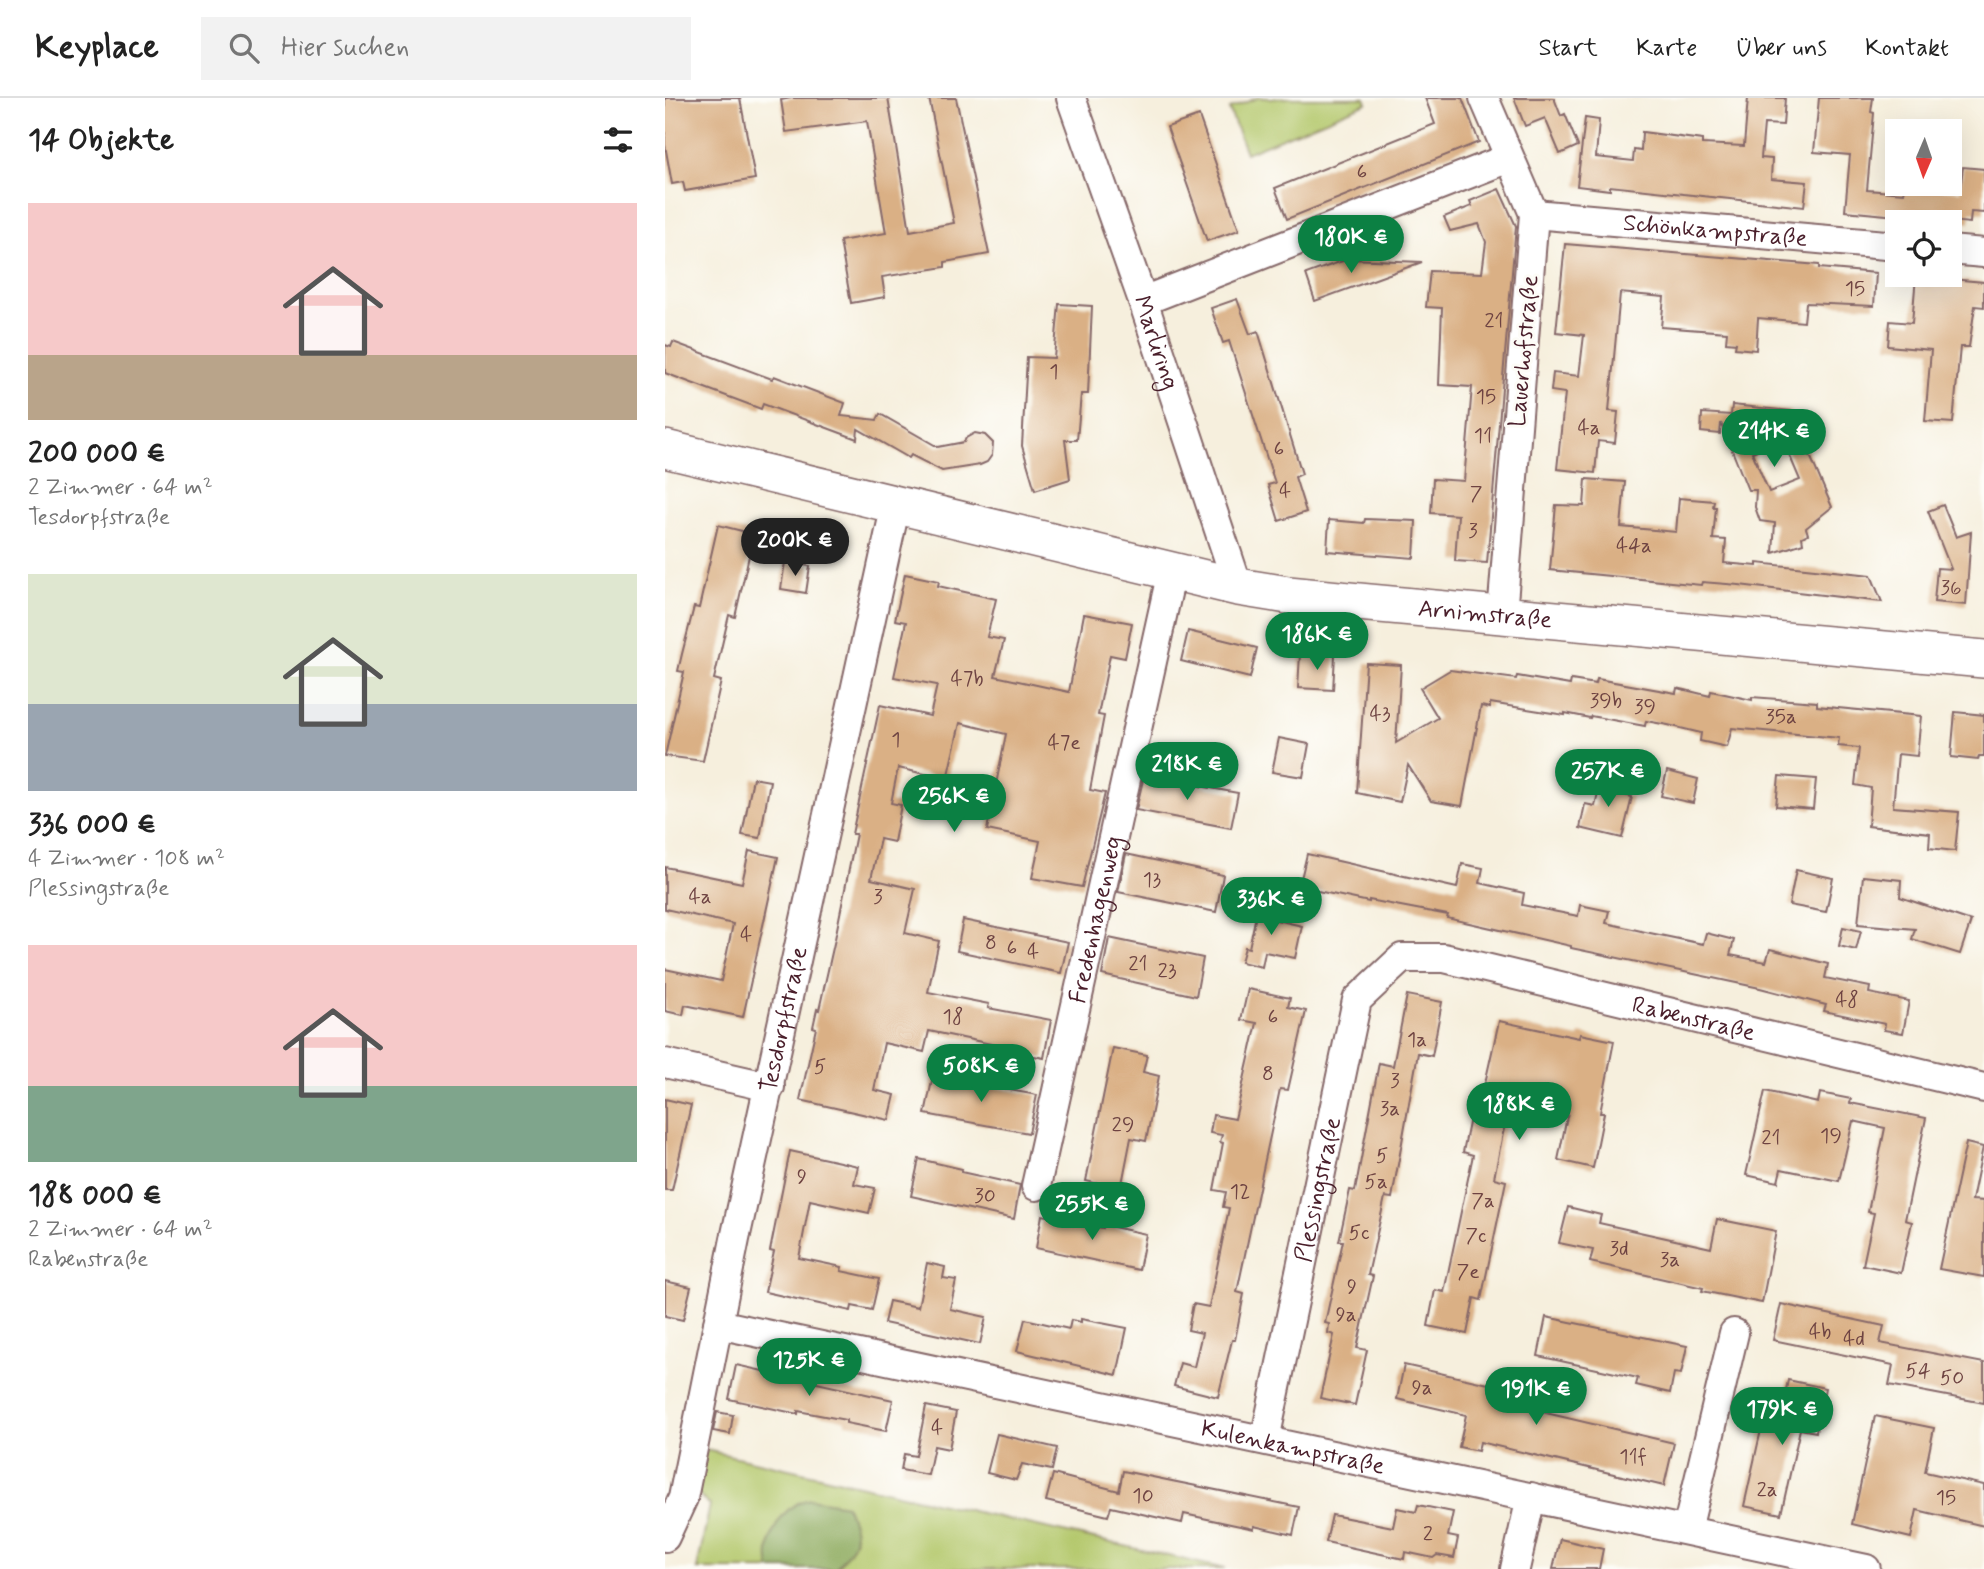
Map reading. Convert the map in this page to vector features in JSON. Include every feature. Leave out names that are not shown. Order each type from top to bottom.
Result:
[{"type":"main road","name":"Arnimstraße","points":[[665,449],[1238,587],[1289,595],[1984,659]]},
{"type":"street","name":"Marliring","points":[[1071,98],[1143,301],[1238,587]]},
{"type":"street","name":"Lauerhofstraße","points":[[1485,98],[1534,214],[1502,615]]},
{"type":"street","points":[[1143,301],[1509,158]]},
{"type":"street","name":"Schönkampstraße","points":[[1534,214],[1885,245]]},
{"type":"street","points":[[1962,251],[1984,254]]},
{"type":"street","name":"Tesdorpfstraße","points":[[666,1536],[683,1498],[735,1239],[896,505]]},
{"type":"street","name":"Fredenhagenweg","points":[[1036,1186],[1172,571]]},
{"type":"street","name":"Rabenstraße","points":[[1402,958],[1444,958],[1984,1088]]},
{"type":"street","name":"Plessingstraße","points":[[1265,1440],[1357,1000],[1402,958]]},
{"type":"street","points":[[665,1063],[770,1087]]},
{"type":"street","name":"Kulenkampstraße","points":[[718,1324],[1866,1569]]},
{"type":"street","points":[[1687,1530],[1734,1333]]},
{"type":"street","points":[[1515,1569],[1531,1497]]},
{"type":"green space","points":[[1257,98],[1365,98],[1367,103],[1246,153],[1229,109]]},
{"type":"green space","points":[[706,1450],[1225,1569],[835,1569],[854,1539],[855,1533],[846,1505],[770,1541],[770,1569],[697,1569],[710,1505],[696,1493]]},
{"type":"green space","points":[[810,1499],[846,1505],[855,1533],[848,1552],[835,1569],[770,1569],[769,1547],[776,1525],[790,1508]]},
{"type":"building","points":[[665,98],[740,98],[755,179],[685,191],[683,182],[672,184],[665,145]]},
{"type":"building","points":[[888,98],[910,231],[954,223],[929,98],[956,98],[989,254],[945,262],[945,267],[882,277],[885,297],[851,303],[840,241],[886,233],[867,121],[786,132],[781,100]]},
{"type":"building","points":[[1425,98],[1462,98],[1479,142],[1287,219],[1275,188],[1435,124]]},
{"type":"building","points":[[1514,98],[1554,98],[1561,116],[1565,114],[1578,146],[1560,154],[1545,118],[1525,126]]},
{"type":"building","points":[[1748,98],[1785,98],[1783,125],[1764,124],[1761,158],[1772,159],[1771,179],[1807,182],[1804,207],[1610,186],[1610,190],[1577,186],[1585,118],[1599,120],[1596,157],[1633,161],[1634,150],[1641,151],[1642,132],[1702,140],[1702,144],[1744,146]]},
{"type":"building","points":[[1819,98],[1873,98],[1867,190],[1885,191],[1885,196],[1962,196],[1963,167],[1984,169],[1984,213],[1971,212],[1970,223],[1962,222],[1962,210],[1885,210],[1885,215],[1845,211],[1850,155],[1814,152]]},
{"type":"building","points":[[1199,116],[1239,230],[1207,241],[1167,127]]},
{"type":"building","points":[[1499,189],[1516,226],[1487,563],[1455,561],[1458,515],[1431,513],[1433,479],[1464,481],[1472,387],[1439,385],[1442,308],[1426,307],[1430,271],[1482,273],[1486,242],[1479,224],[1450,231],[1444,217],[1472,206],[1470,201]]},
{"type":"building","points":[[1565,244],[1819,265],[1819,268],[1876,273],[1874,306],[1806,303],[1804,322],[1758,318],[1756,350],[1735,348],[1736,343],[1726,342],[1727,332],[1661,327],[1664,297],[1620,293],[1609,411],[1618,412],[1615,443],[1598,441],[1595,473],[1557,469],[1565,393],[1551,391],[1553,373],[1579,376],[1584,335],[1556,332]]},
{"type":"building","points":[[1348,259],[1422,262],[1315,301],[1306,274]]},
{"type":"building","points":[[1962,280],[1984,282],[1984,307],[1975,306],[1969,347],[1960,347],[1953,423],[1925,421],[1931,350],[1888,346],[1890,321],[1912,323],[1915,287],[1962,287]]},
{"type":"building","points":[[1237,299],[1250,334],[1258,331],[1302,474],[1295,477],[1306,512],[1279,521],[1268,485],[1275,483],[1229,341],[1223,343],[1211,308]]},
{"type":"building","points":[[1059,304],[1092,306],[1088,394],[1081,394],[1077,440],[1065,440],[1070,479],[1035,490],[1022,446],[1027,357],[1054,358]]},
{"type":"building","points":[[673,342],[845,403],[841,416],[877,420],[880,414],[938,447],[964,442],[975,433],[985,435],[993,443],[992,455],[987,462],[980,465],[942,471],[911,455],[909,458],[858,429],[857,439],[763,404],[761,409],[665,373],[665,345],[671,347]]},
{"type":"building","points":[[1732,405],[1791,411],[1832,507],[1806,528],[1808,534],[1802,537],[1803,543],[1773,553],[1775,523],[1760,521],[1755,507],[1756,490],[1748,490],[1721,423],[1720,434],[1701,432],[1702,413],[1731,415]],"holes":[[[1783,440],[1800,480],[1769,492],[1752,452]]]},
{"type":"building","points":[[1586,479],[1625,482],[1621,527],[1676,532],[1679,498],[1714,501],[1713,507],[1716,507],[1713,539],[1726,540],[1724,563],[1757,566],[1757,563],[1871,575],[1882,602],[1739,585],[1702,582],[1701,585],[1550,570],[1556,505],[1584,506]]},
{"type":"building","points":[[1943,505],[1956,537],[1971,532],[1966,605],[1934,602],[1937,568],[1951,569],[1928,511]]},
{"type":"building","points":[[1365,519],[1416,521],[1414,558],[1327,551],[1329,520],[1364,523]]},
{"type":"building","points":[[718,525],[754,534],[735,617],[729,615],[714,679],[721,681],[703,761],[665,756],[684,672],[678,671],[694,607],[699,608]]},
{"type":"building","points":[[785,562],[810,566],[806,593],[781,589]]},
{"type":"building","points":[[905,574],[939,581],[938,586],[996,599],[987,637],[1004,640],[995,676],[1069,692],[1084,614],[1132,623],[1125,658],[1110,655],[1098,715],[1104,716],[1090,790],[1105,793],[1082,887],[1032,878],[1040,841],[987,830],[1006,734],[960,723],[947,779],[898,768],[891,803],[901,805],[894,842],[880,839],[871,879],[915,889],[905,933],[939,941],[928,992],[989,1004],[988,1008],[1051,1020],[1044,1058],[929,1031],[924,1052],[884,1043],[874,1090],[895,1095],[889,1120],[800,1100],[816,1028],[813,1027],[835,939],[856,834],[852,834],[880,705],[930,716],[937,685],[894,677],[906,622],[895,620]]},
{"type":"building","points":[[1188,631],[1257,648],[1250,678],[1181,661]]},
{"type":"building","points":[[1300,654],[1335,655],[1333,690],[1298,688]]},
{"type":"building","points":[[1366,663],[1401,665],[1396,743],[1438,718],[1420,688],[1450,670],[1516,679],[1517,676],[1570,685],[1571,680],[1596,684],[1597,679],[1676,693],[1677,688],[1710,696],[1711,691],[1752,700],[1752,697],[1817,702],[1817,706],[1921,716],[1917,756],[1898,754],[1893,807],[1959,812],[1955,851],[1929,848],[1930,833],[1868,826],[1871,788],[1855,785],[1859,748],[1838,746],[1839,738],[1732,728],[1727,747],[1700,741],[1701,733],[1668,725],[1646,721],[1645,726],[1490,703],[1490,708],[1481,706],[1462,806],[1431,801],[1408,765],[1400,802],[1357,793]]},
{"type":"building","points":[[1955,712],[1984,715],[1984,756],[1979,756],[1978,760],[1951,757]]},
{"type":"building","points":[[1279,738],[1309,744],[1303,777],[1272,772]]},
{"type":"building","points":[[1667,771],[1698,779],[1693,803],[1661,796]]},
{"type":"building","points":[[1144,776],[1238,793],[1231,828],[1136,810]]},
{"type":"building","points":[[1602,776],[1627,782],[1624,795],[1632,797],[1622,838],[1580,828],[1585,804],[1595,806]]},
{"type":"building","points":[[1779,776],[1816,779],[1813,809],[1776,806]]},
{"type":"building","points":[[753,778],[770,781],[760,838],[742,835]]},
{"type":"building","points":[[749,851],[778,857],[743,1017],[685,1005],[683,1015],[665,1011],[665,969],[721,981],[733,924],[665,909],[665,867],[742,883]]},
{"type":"building","points":[[1126,854],[1223,875],[1216,912],[1118,892]]},
{"type":"building","points":[[1307,854],[1457,888],[1462,864],[1483,868],[1480,883],[1524,893],[1522,905],[1578,916],[1580,905],[1609,911],[1606,923],[1703,944],[1706,933],[1734,940],[1730,955],[1766,962],[1770,949],[1828,964],[1825,978],[1870,987],[1869,993],[1909,1001],[1903,1033],[1884,1030],[1885,1024],[1824,1011],[1826,1005],[1760,988],[1571,948],[1447,918],[1448,915],[1299,887]]},
{"type":"building","points":[[1796,870],[1833,878],[1826,912],[1789,905]]},
{"type":"building","points":[[1863,876],[1901,880],[1900,897],[1971,921],[1960,954],[1912,939],[1915,929],[1858,924]]},
{"type":"building","points":[[1264,900],[1280,904],[1276,920],[1302,926],[1295,958],[1265,952],[1262,967],[1241,962],[1245,947],[1249,948],[1256,915],[1260,916]]},
{"type":"building","points":[[963,920],[1068,942],[1061,973],[957,951]]},
{"type":"building","points":[[1843,927],[1861,931],[1856,950],[1839,946]]},
{"type":"building","points":[[1109,938],[1203,958],[1196,996],[1102,975]]},
{"type":"building","points":[[1248,989],[1290,998],[1288,1007],[1306,1011],[1288,1090],[1280,1089],[1237,1292],[1244,1294],[1235,1340],[1232,1340],[1218,1397],[1174,1386],[1180,1363],[1194,1367],[1202,1333],[1188,1330],[1193,1304],[1209,1307],[1229,1208],[1223,1207],[1226,1192],[1214,1190],[1223,1143],[1220,1142],[1222,1135],[1210,1133],[1213,1115],[1235,1119],[1257,1023],[1241,1020]]},
{"type":"building","points":[[1407,995],[1442,1002],[1432,1056],[1418,1053],[1392,1198],[1385,1197],[1368,1275],[1373,1276],[1357,1348],[1367,1350],[1355,1405],[1320,1398],[1334,1335],[1328,1333],[1329,1324],[1325,1323],[1343,1241],[1339,1241],[1350,1190],[1355,1191],[1379,1063],[1393,1066]]},
{"type":"building","points":[[1499,1021],[1579,1038],[1580,1034],[1614,1041],[1593,1168],[1558,1160],[1568,1112],[1510,1099],[1494,1178],[1506,1181],[1481,1300],[1474,1298],[1467,1334],[1428,1326],[1435,1290],[1444,1292],[1473,1155],[1463,1152],[1474,1099],[1481,1101]]},
{"type":"building","points":[[1113,1048],[1147,1055],[1143,1072],[1159,1076],[1146,1141],[1131,1138],[1121,1189],[1086,1181]]},
{"type":"building","points":[[933,1076],[1037,1095],[1029,1133],[925,1114]]},
{"type":"building","points":[[1765,1091],[1818,1103],[1820,1093],[1851,1099],[1850,1103],[1926,1118],[1905,1220],[1912,1222],[1901,1273],[1863,1265],[1874,1213],[1868,1212],[1885,1128],[1853,1121],[1839,1181],[1781,1169],[1778,1182],[1746,1175]]},
{"type":"building","points":[[665,1099],[691,1105],[672,1190],[665,1190]]},
{"type":"building","points":[[1966,1143],[1983,1147],[1972,1200],[1984,1201],[1984,1277],[1939,1269]]},
{"type":"building","points":[[790,1151],[858,1166],[854,1184],[875,1188],[869,1213],[810,1200],[799,1258],[842,1267],[841,1271],[879,1279],[872,1310],[852,1306],[851,1311],[765,1292],[774,1252],[770,1251]]},
{"type":"building","points":[[919,1159],[962,1169],[961,1172],[1020,1185],[1014,1219],[911,1196]]},
{"type":"building","points":[[1568,1207],[1601,1215],[1599,1223],[1711,1248],[1717,1219],[1776,1231],[1762,1303],[1702,1291],[1703,1288],[1590,1262],[1593,1250],[1559,1243]]},
{"type":"building","points":[[1042,1215],[1146,1234],[1139,1270],[1036,1248]]},
{"type":"building","points":[[927,1263],[945,1267],[943,1278],[956,1280],[950,1309],[986,1317],[980,1344],[884,1323],[889,1301],[918,1307]]},
{"type":"building","points":[[665,1281],[691,1287],[683,1320],[665,1316]]},
{"type":"building","points":[[1781,1304],[1884,1326],[1880,1343],[1984,1363],[1984,1403],[1889,1385],[1893,1365],[1773,1340]]},
{"type":"building","points":[[1546,1317],[1687,1346],[1681,1374],[1674,1373],[1670,1393],[1636,1385],[1638,1378],[1538,1356]]},
{"type":"building","points":[[1025,1319],[1069,1329],[1071,1320],[1081,1322],[1081,1319],[1127,1328],[1117,1375],[1017,1351]]},
{"type":"building","points":[[736,1365],[893,1400],[886,1431],[846,1423],[846,1420],[798,1411],[798,1414],[729,1399]]},
{"type":"building","points":[[1404,1365],[1537,1395],[1533,1410],[1674,1443],[1664,1486],[1480,1442],[1478,1451],[1459,1447],[1466,1415],[1397,1399]]},
{"type":"building","points":[[1788,1380],[1825,1388],[1816,1432],[1800,1429],[1781,1514],[1744,1506],[1763,1421],[1779,1425]]},
{"type":"building","points":[[926,1406],[956,1412],[949,1449],[934,1446],[928,1475],[901,1470],[904,1454],[916,1456]]},
{"type":"building","points":[[717,1412],[733,1415],[730,1434],[713,1431]]},
{"type":"building","points":[[1875,1416],[1934,1428],[1925,1472],[1984,1485],[1984,1526],[1917,1510],[1911,1538],[1852,1524]]},
{"type":"building","points":[[997,1434],[1057,1448],[1052,1470],[1022,1464],[1016,1480],[987,1473]]},
{"type":"building","points":[[1123,1471],[1299,1507],[1293,1535],[1184,1514],[1182,1523],[1111,1507],[1108,1516],[1046,1501],[1053,1474],[1119,1491]]},
{"type":"building","points":[[1418,1505],[1453,1512],[1448,1536],[1458,1538],[1454,1558],[1437,1555],[1433,1558],[1405,1552],[1404,1559],[1326,1542],[1332,1515],[1393,1527],[1397,1508],[1416,1512]]},
{"type":"building","points":[[1560,1539],[1603,1549],[1599,1569],[1553,1569]]}]
